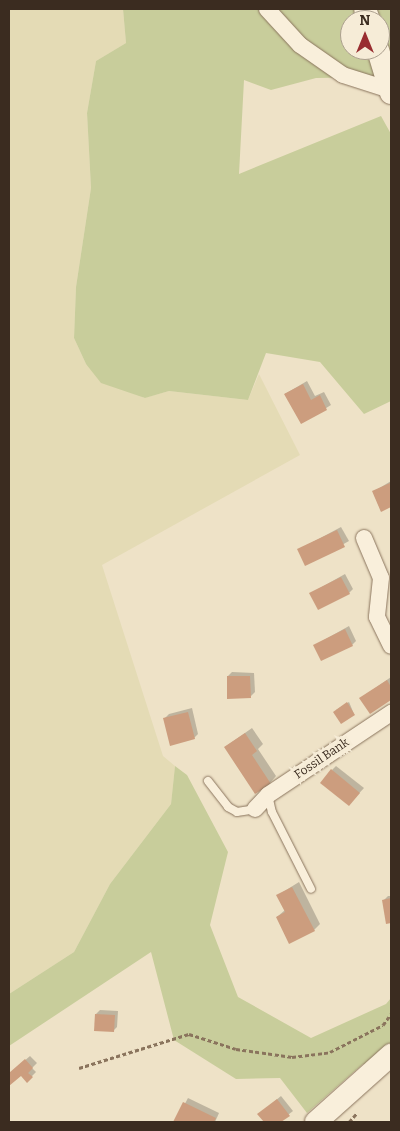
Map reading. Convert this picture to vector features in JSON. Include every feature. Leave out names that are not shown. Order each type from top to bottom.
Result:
[{"type":"main road","points":[[381,60],[391,92]]},
{"type":"main road","points":[[316,1122],[391,1055]]},
{"type":"street","points":[[267,9],[300,45],[343,75],[391,92]]},
{"type":"street","points":[[364,538],[381,578],[377,617],[391,646]]},
{"type":"street","name":"Fossil Bank","points":[[255,809],[268,795],[391,713]]},
{"type":"lane","points":[[208,781],[228,807],[236,812],[255,809]]},
{"type":"lane","points":[[268,795],[272,812],[310,890]]},
{"type":"path","points":[[79,1068],[189,1034],[236,1049],[292,1057],[330,1052],[383,1025],[391,1014]]},
{"type":"shaded area","points":[[9,9],[123,9],[126,43],[96,61],[87,113],[91,188],[76,287],[74,338],[86,364],[144,398],[169,391],[248,400],[259,374],[300,455],[102,565],[163,756],[175,766],[171,804],[110,884],[74,952],[9,994]]},
{"type":"green space","points":[[123,9],[391,9],[391,89],[377,77],[316,78],[271,90],[244,80],[239,174],[381,116],[391,134],[391,401],[364,414],[320,362],[266,353],[248,400],[169,391],[145,398],[101,383],[86,364],[74,338],[76,287],[91,188],[87,113],[96,61],[126,43]]},
{"type":"green space","points":[[175,766],[187,775],[228,852],[210,925],[238,997],[311,1038],[386,1004],[391,998],[391,1065],[363,1064],[307,1113],[280,1078],[236,1079],[174,1040],[151,952],[9,1046],[9,994],[74,952],[110,884],[171,804]]},
{"type":"building","points":[[303,384],[311,400],[320,395],[327,410],[301,424],[284,394]]},
{"type":"building","points":[[390,483],[391,507],[381,512],[372,491]]},
{"type":"building","points":[[337,530],[345,547],[305,566],[297,549]]},
{"type":"building","points":[[341,577],[350,594],[318,610],[309,593]]},
{"type":"building","points":[[345,629],[353,646],[321,661],[313,645]]},
{"type":"building","points":[[227,676],[250,676],[251,698],[227,699]]},
{"type":"building","points":[[387,680],[391,687],[391,700],[370,714],[359,698]]},
{"type":"building","points":[[347,702],[355,715],[341,724],[333,712]]},
{"type":"building","points":[[188,712],[195,739],[170,746],[163,718]]},
{"type":"building","points":[[245,733],[257,751],[252,755],[271,784],[255,794],[224,747]]},
{"type":"building","points":[[331,769],[360,793],[349,806],[320,783]]},
{"type":"building","points":[[292,887],[315,931],[289,944],[276,917],[285,912],[276,895]]},
{"type":"building","points":[[391,898],[391,923],[386,924],[382,900]]},
{"type":"building","points":[[95,1014],[115,1015],[114,1032],[94,1031]]},
{"type":"building","points":[[25,1059],[33,1068],[28,1073],[33,1077],[27,1083],[21,1076],[9,1086],[9,1073]]},
{"type":"building","points":[[277,1099],[290,1116],[281,1122],[264,1122],[257,1114]]},
{"type":"building","points":[[183,1102],[216,1118],[214,1122],[173,1122]]}]
